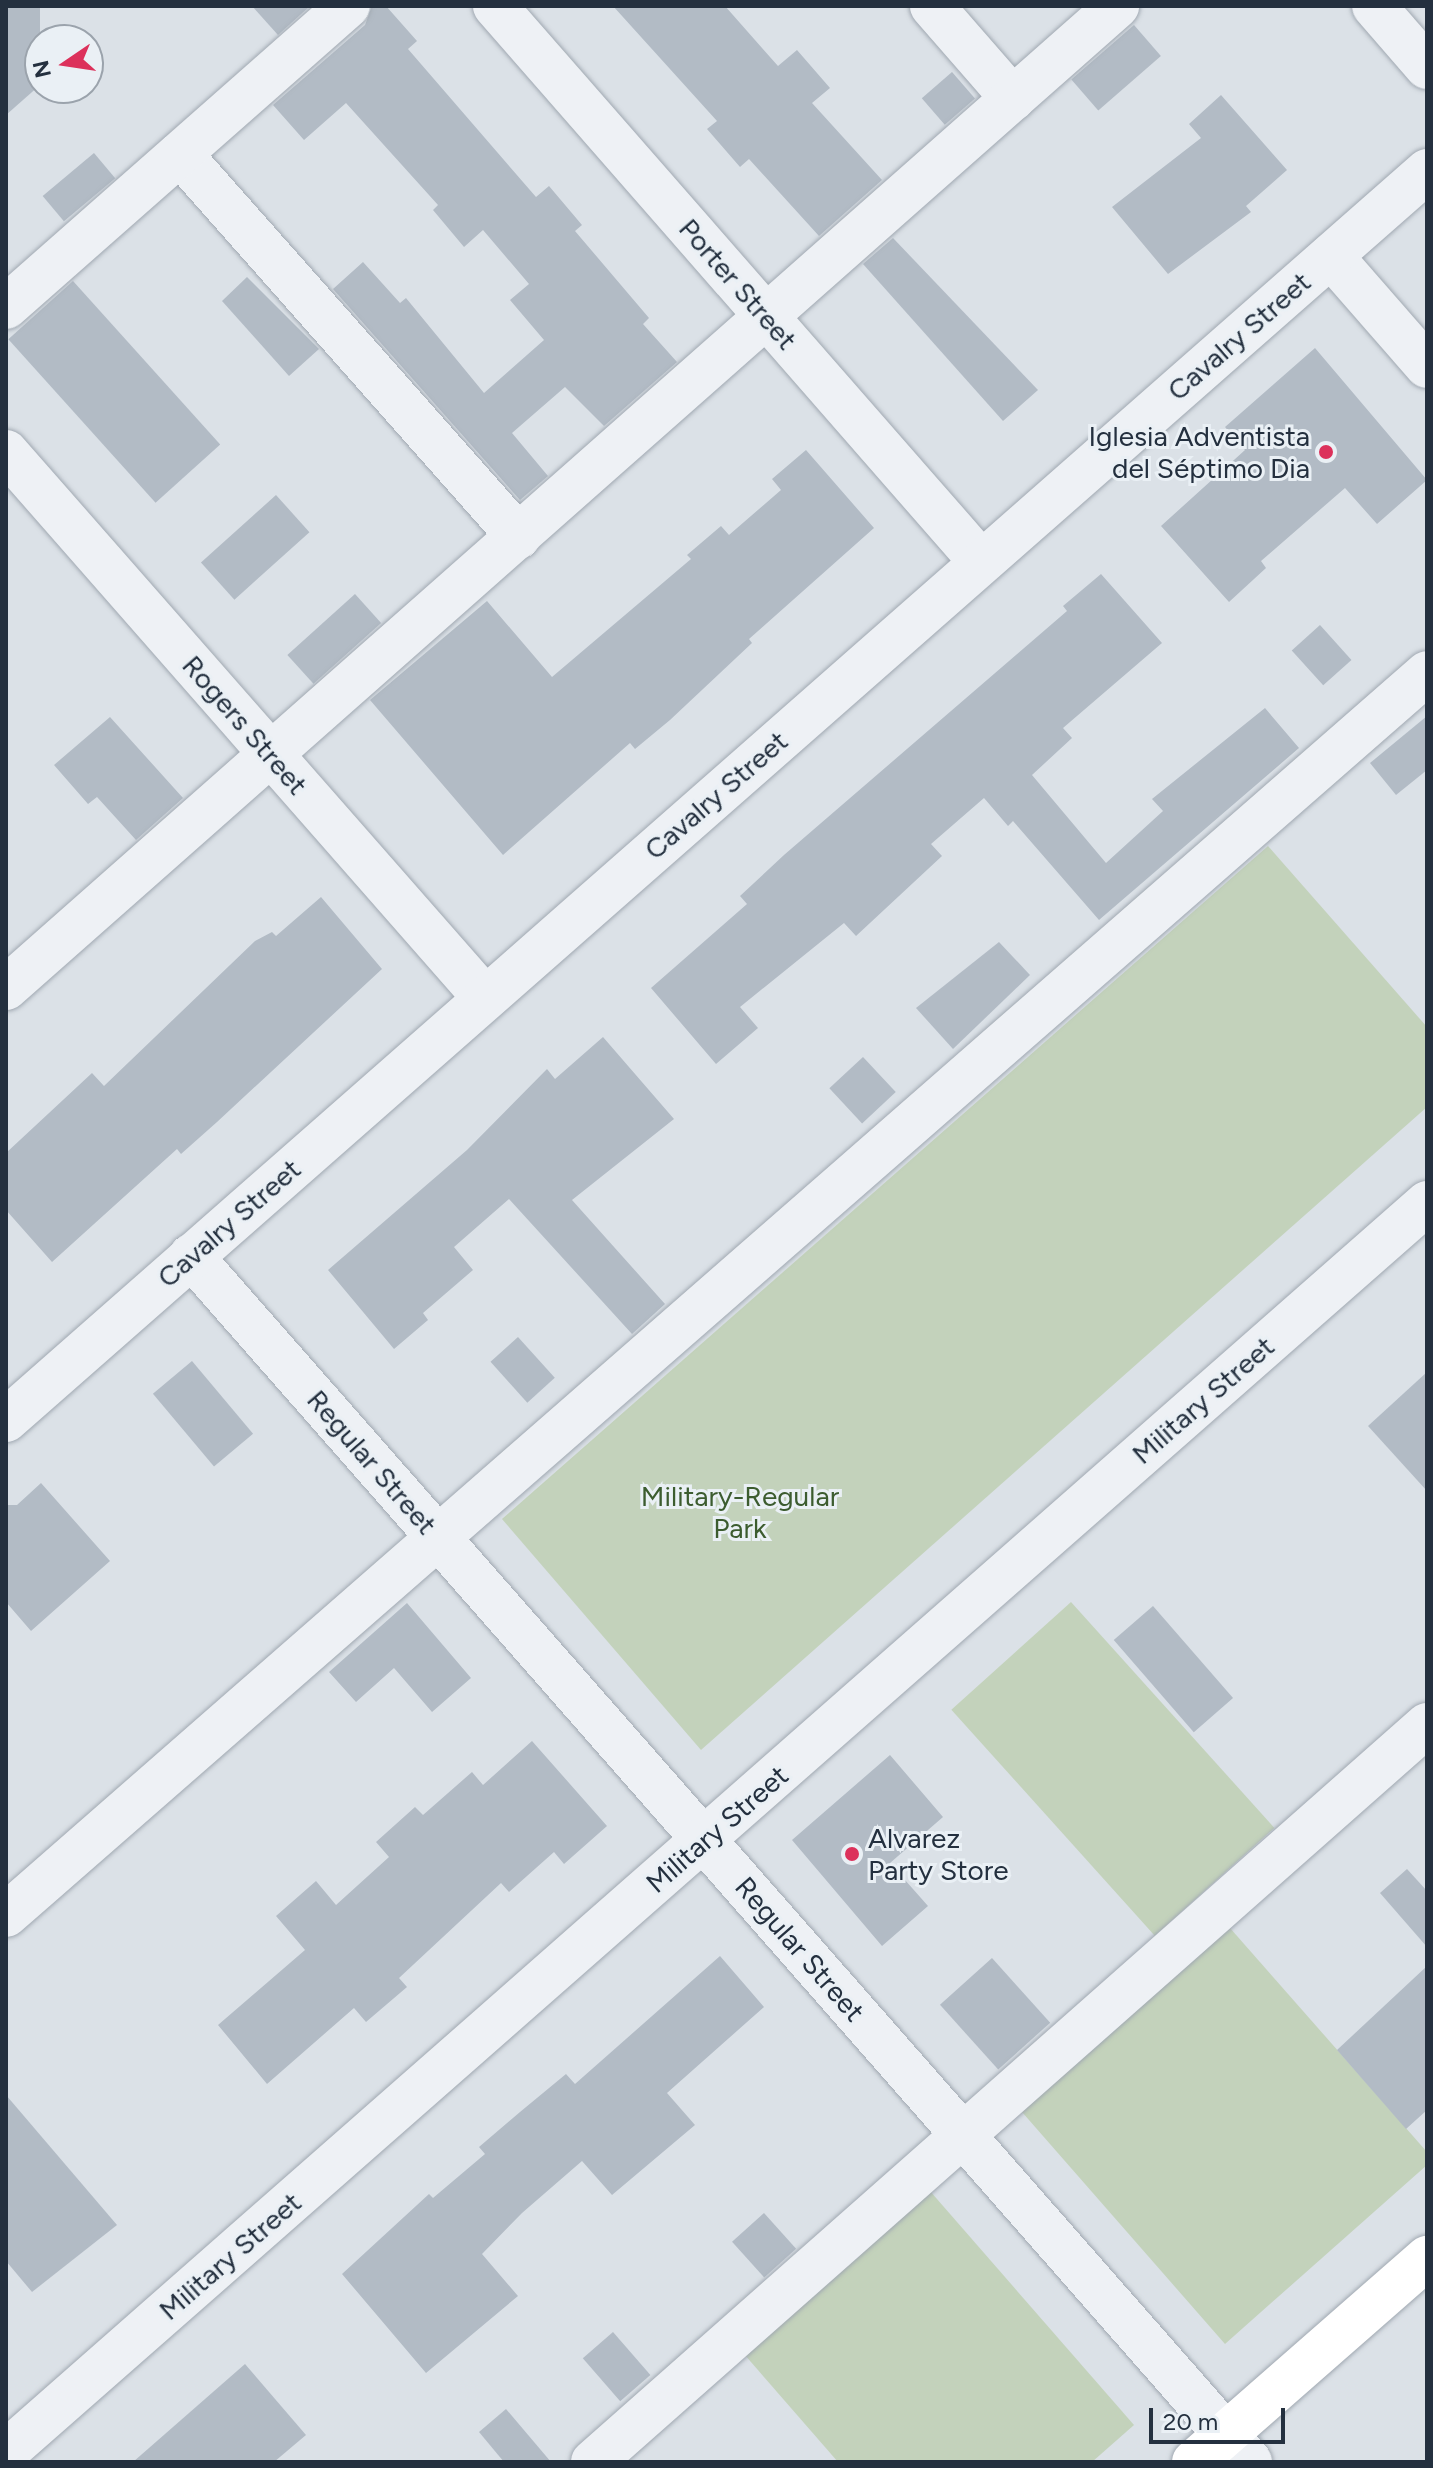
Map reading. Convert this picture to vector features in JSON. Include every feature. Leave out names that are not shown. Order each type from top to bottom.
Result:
[{"type":"main road","points":[[1224,2453],[1427,2258]]},
{"type":"street","points":[[6,307],[348,6]]},
{"type":"street","name":"Porter Street","points":[[495,6],[981,562]]},
{"type":"street","points":[[932,6],[1013,99]]},
{"type":"street","points":[[13,969],[271,755],[1117,6]]},
{"type":"street","points":[[1374,6],[1427,67]]},
{"type":"street","points":[[180,154],[519,537]]},
{"type":"street","name":"Cavalry Street","points":[[6,1420],[1427,171]]},
{"type":"street","points":[[1331,256],[1427,366]]},
{"type":"street","name":"Rogers Street","points":[[6,452],[485,998]]},
{"type":"street","points":[[6,1915],[1427,673]]},
{"type":"street","name":"Military Street","points":[[6,2452],[1427,1203]]},
{"type":"street","name":"Regular Street","points":[[191,1256],[964,2137],[1224,2453]]},
{"type":"street","points":[[593,2462],[1427,1725]]},
{"type":"green space","name":"Military-Regular Park","points":[[1268,846],[1427,1027],[1427,1107],[701,1750],[502,1519]]},
{"type":"green space","points":[[1071,1602],[1274,1828],[1155,1936],[951,1710]]},
{"type":"green space","points":[[1230,1928],[1427,2152],[1427,2165],[1225,2344],[1022,2112]]},
{"type":"green space","points":[[930,2191],[1134,2425],[1092,2462],[838,2462],[744,2354]]},
{"type":"building","points":[[6,6],[40,6],[40,24],[24,24],[24,99],[6,115]]},
{"type":"building","points":[[252,6],[310,6],[278,35]]},
{"type":"building","points":[[372,6],[386,6],[417,41],[408,49],[536,197],[549,186],[582,225],[575,231],[649,318],[643,324],[677,362],[604,426],[565,387],[512,433],[548,476],[520,500],[333,289],[363,262],[400,303],[406,298],[484,393],[544,340],[510,300],[529,284],[483,230],[464,247],[433,210],[438,205],[346,103],[304,140],[273,105],[365,25]]},
{"type":"building","points":[[613,6],[725,6],[778,66],[797,50],[830,88],[812,103],[882,180],[819,236],[749,159],[740,167],[707,129],[717,121]]},
{"type":"building","points":[[1134,25],[1161,56],[1098,110],[1071,79]]},
{"type":"building","points":[[952,72],[975,98],[945,125],[922,98]]},
{"type":"building","points":[[1221,95],[1287,170],[1246,206],[1251,212],[1168,274],[1112,207],[1201,138],[1189,124]]},
{"type":"building","points":[[94,153],[115,178],[64,221],[43,196]]},
{"type":"building","points":[[893,238],[1038,390],[1003,421],[863,264]]},
{"type":"building","points":[[247,277],[319,349],[289,376],[222,301]]},
{"type":"building","points":[[73,281],[220,444],[156,503],[8,339]]},
{"type":"building","name":"Iglesia Adventista del Séptimo Dia","points":[[1315,348],[1427,480],[1377,524],[1345,488],[1261,561],[1266,568],[1229,602],[1161,526],[1245,450],[1225,427]]},
{"type":"building","points":[[806,450],[874,528],[749,639],[752,643],[670,720],[635,749],[630,743],[503,855],[370,700],[487,601],[552,677],[691,559],[687,555],[721,526],[729,535],[781,490],[772,479]]},
{"type":"building","points":[[276,495],[309,532],[234,600],[201,563]]},
{"type":"building","points":[[1101,574],[1162,643],[1063,728],[1072,738],[1032,775],[1106,863],[1163,811],[1152,799],[1265,708],[1299,748],[1099,920],[1013,821],[1008,826],[984,798],[931,844],[942,856],[856,936],[844,923],[740,1007],[758,1028],[716,1064],[651,988],[747,904],[740,896],[784,855],[1067,611],[1063,606]]},
{"type":"building","points":[[355,594],[381,623],[313,684],[287,655]]},
{"type":"building","points":[[1320,625],[1351,660],[1323,685],[1292,650]]},
{"type":"building","points":[[1427,716],[1427,770],[1396,795],[1370,763]]},
{"type":"building","points":[[110,717],[183,798],[136,840],[97,797],[88,804],[54,765]]},
{"type":"building","points":[[321,897],[382,969],[181,1154],[177,1149],[52,1262],[6,1210],[6,1153],[92,1073],[104,1086],[255,941],[272,932],[276,936]]},
{"type":"building","points":[[999,942],[1030,975],[953,1049],[916,1008]]},
{"type":"building","points":[[603,1037],[674,1119],[572,1200],[665,1304],[632,1334],[509,1199],[454,1247],[473,1270],[423,1313],[428,1320],[394,1349],[328,1270],[467,1150],[547,1069],[555,1079]]},
{"type":"building","points":[[863,1057],[896,1092],[862,1123],[829,1088]]},
{"type":"building","points":[[518,1337],[555,1378],[527,1403],[491,1362]]},
{"type":"building","points":[[192,1361],[253,1434],[214,1467],[153,1394]]},
{"type":"building","points":[[1427,1372],[1427,1491],[1368,1426]]},
{"type":"building","points":[[41,1483],[110,1561],[31,1631],[6,1602],[6,1505],[17,1505]]},
{"type":"building","points":[[407,1603],[471,1678],[432,1712],[394,1668],[356,1702],[329,1672]]},
{"type":"building","points":[[1153,1606],[1233,1698],[1194,1732],[1114,1640]]},
{"type":"building","points":[[532,1741],[607,1826],[564,1864],[554,1852],[509,1892],[501,1883],[399,1978],[407,1987],[366,2022],[354,2008],[267,2084],[218,2025],[305,1950],[276,1916],[316,1881],[336,1905],[389,1857],[376,1842],[415,1807],[423,1815],[472,1772],[483,1785]]},
{"type":"building","name":"Alvarez Party Store","points":[[890,1755],[943,1817],[890,1863],[928,1906],[882,1946],[792,1840]]},
{"type":"building","points":[[1407,1869],[1427,1891],[1427,1947],[1380,1893]]},
{"type":"building","points":[[720,1956],[764,2007],[667,2093],[695,2125],[612,2195],[582,2161],[522,2213],[482,2254],[518,2296],[426,2373],[342,2274],[429,2194],[433,2198],[485,2154],[479,2147],[520,2112],[566,2074],[575,2084]]},
{"type":"building","points":[[992,1958],[1050,2023],[998,2069],[940,2005]]},
{"type":"building","points":[[1427,1966],[1427,2110],[1406,2129],[1337,2050]]},
{"type":"building","points":[[6,2095],[117,2225],[32,2292],[6,2261]]},
{"type":"building","points":[[764,2213],[796,2249],[764,2277],[732,2242]]},
{"type":"building","points":[[613,2332],[650,2375],[620,2401],[583,2358]]},
{"type":"building","points":[[245,2364],[306,2435],[274,2462],[133,2462]]},
{"type":"building","points":[[506,2409],[551,2462],[504,2462],[479,2432]]},
{"type":"place","name":"Iglesia Adventista del Séptimo Dia","points":[[1326,452]]},
{"type":"place","name":"Alvarez Party Store","points":[[852,1854]]}]
